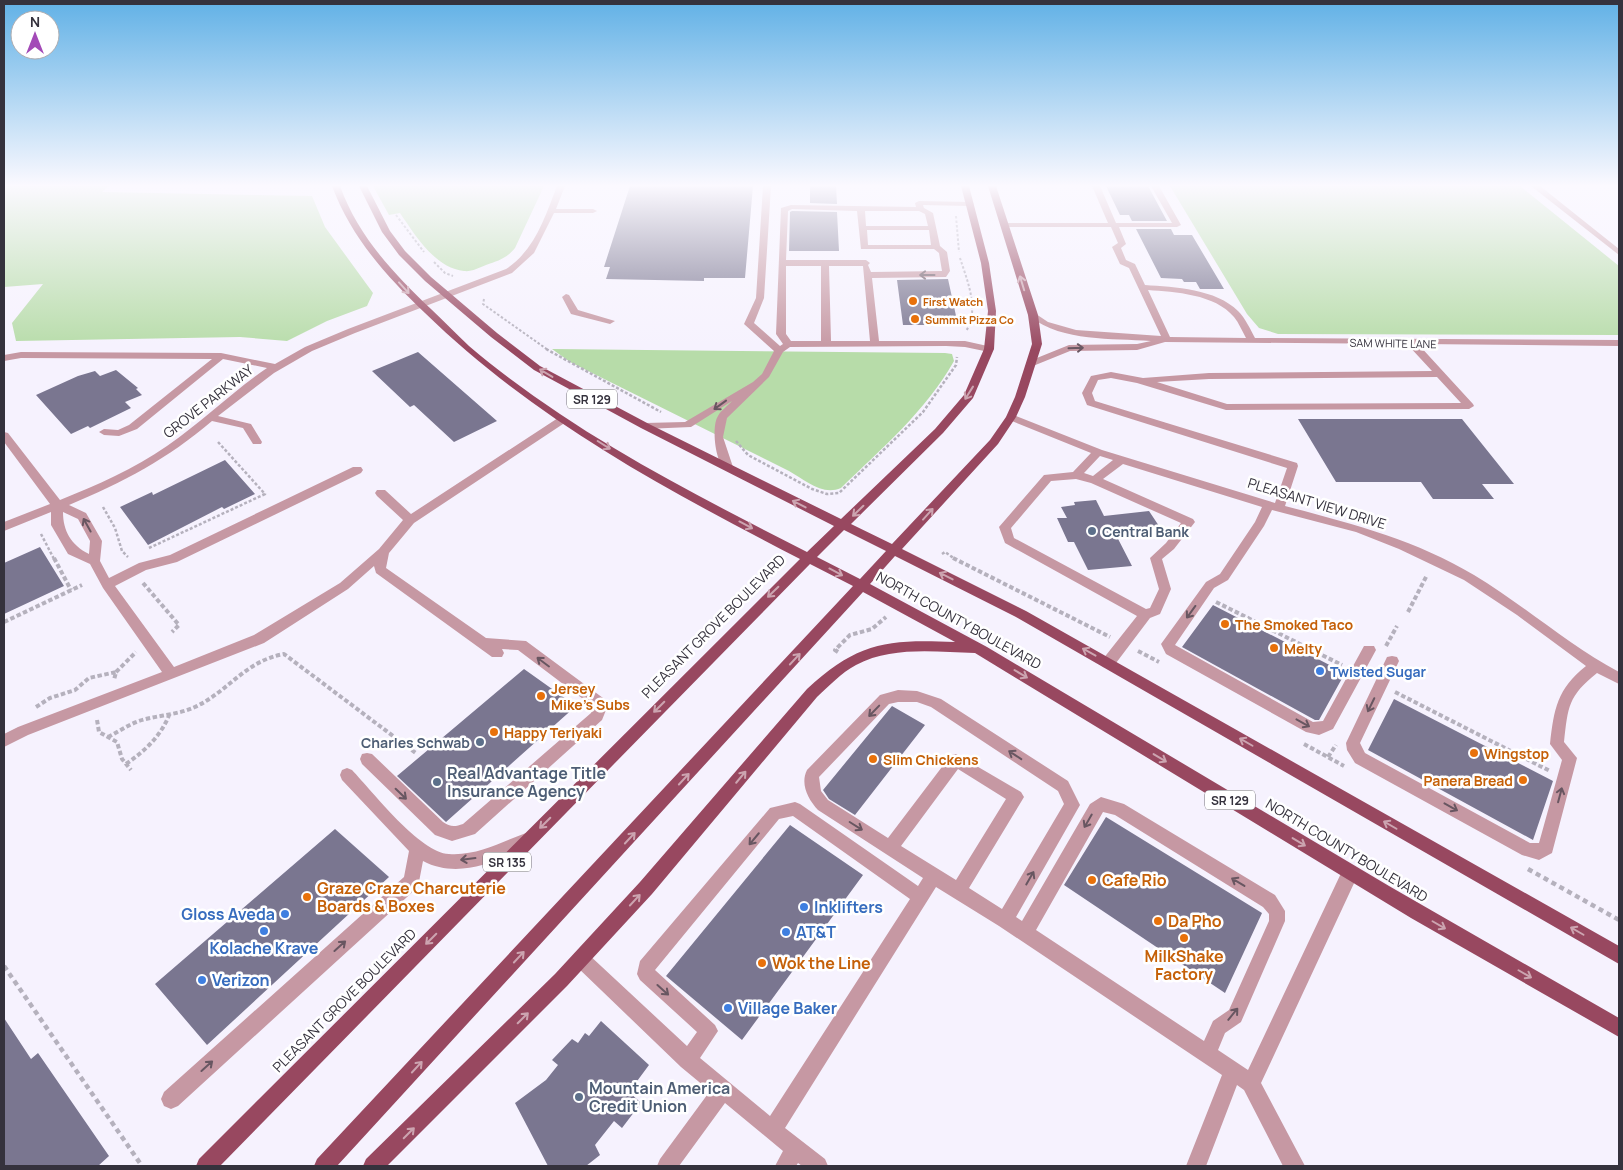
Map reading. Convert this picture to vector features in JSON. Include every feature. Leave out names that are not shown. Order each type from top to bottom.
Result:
[{"type":"main road","name":"NORTH COUNTY BOULEVARD","points":[[363,241],[470,352],[562,420],[666,482],[979,648],[1350,873],[1619,1028]]},
{"type":"main road","name":"SR 129","points":[[393,241],[428,280],[449,295],[494,335],[538,368],[645,426],[1021,614],[1619,955]]},
{"type":"main road","name":"PLEASANT GROVE BOULEVARD","points":[[206,1166],[808,558],[939,431],[962,403],[980,374],[989,349],[992,311],[986,263],[980,241]]},
{"type":"main road","points":[[324,1166],[994,442],[1011,417],[1037,344],[1032,315],[1009,241]]},
{"type":"main road","points":[[373,1166],[581,959],[646,888],[812,693],[833,674],[850,662],[883,649],[913,646],[979,648]]},
{"type":"street","name":"GROVE PARKWAY","points":[[4,527],[152,460],[212,418],[262,376],[313,347],[355,329],[494,278],[516,266],[532,251],[537,241]]},
{"type":"street","points":[[764,241],[760,298],[749,324],[779,350]]},
{"type":"street","points":[[783,241],[781,334],[788,344]]},
{"type":"street","points":[[863,241],[875,345]]},
{"type":"street","points":[[935,241],[936,247]]},
{"type":"street","points":[[1121,241],[1122,244],[1116,247],[1123,262],[1132,266],[1167,340]]},
{"type":"street","points":[[1603,241],[1619,253]]},
{"type":"street","points":[[864,247],[936,247],[943,252],[946,271],[942,275],[867,275]]},
{"type":"street","points":[[782,263],[866,263]]},
{"type":"street","points":[[825,263],[826,344]]},
{"type":"street","points":[[1142,288],[1173,289],[1222,304],[1235,314],[1253,341]]},
{"type":"street","points":[[566,297],[574,312],[610,321]]},
{"type":"street","name":"SAM WHITE LANE","points":[[1032,315],[1040,323],[1064,332],[1146,336],[1167,340],[1411,344],[1619,343]]},
{"type":"street","name":"SAM WHITE LANE","points":[[1030,364],[1069,348],[1137,346],[1167,340]]},
{"type":"street","points":[[728,467],[718,437],[722,417],[762,380],[772,367],[779,350],[788,344],[875,345],[946,343],[965,344],[989,349]]},
{"type":"street","points":[[1369,650],[1328,726],[1319,729],[1311,728],[1171,650],[1168,644],[1210,585],[1224,577],[1273,506],[1293,466],[1091,403],[1087,393],[1094,378],[1111,375],[1139,380],[1226,407],[1469,406],[1411,344]]},
{"type":"street","points":[[4,358],[21,355],[220,356],[276,367]]},
{"type":"street","points":[[104,432],[119,433],[133,427],[220,356]]},
{"type":"street","points":[[1139,380],[1209,376],[1440,374]]},
{"type":"street","points":[[645,426],[687,425],[704,416],[744,388],[762,380]]},
{"type":"street","name":"PLEASANT VIEW DRIVE","points":[[1011,417],[1098,452],[1273,506],[1359,529],[1443,565],[1468,577],[1522,612],[1596,666],[1619,678]]},
{"type":"street","points":[[212,418],[247,426],[257,442]]},
{"type":"street","points":[[4,741],[23,731],[259,639],[344,586],[383,552],[410,520],[562,420]]},
{"type":"street","points":[[4,435],[57,504],[82,516],[96,541],[94,561],[107,585],[171,674]]},
{"type":"street","points":[[1076,475],[1098,452]]},
{"type":"street","points":[[1095,480],[1122,459]]},
{"type":"street","points":[[107,585],[143,566],[173,559],[357,470]]},
{"type":"street","points":[[1108,663],[1145,615],[1155,611],[1165,589],[1156,558],[1170,546],[1189,522],[1095,480],[1076,475],[1048,478],[1005,527],[1009,540],[1145,615]]},
{"type":"street","points":[[381,493],[410,520]]},
{"type":"street","points":[[57,504],[57,525],[72,551],[94,561]]},
{"type":"street","points":[[383,552],[380,570],[497,653]]},
{"type":"street","points":[[367,759],[436,827],[444,833],[456,835],[469,829],[596,716],[599,710],[598,702],[521,645],[483,643]]},
{"type":"street","points":[[1392,661],[1352,743],[1354,750],[1360,758],[1528,850],[1538,852],[1546,848],[1570,758],[1557,744],[1564,696],[1576,681],[1596,666]]},
{"type":"street","points":[[1006,920],[1072,805],[1063,786],[926,698],[911,695],[885,700],[812,775],[814,796],[822,805],[1006,920],[1251,1083],[1292,1164],[1295,1166]]},
{"type":"street","points":[[890,847],[956,760],[1008,792],[1016,797],[959,890]]},
{"type":"street","points":[[347,775],[417,848],[437,860],[466,861],[495,855],[530,838]]},
{"type":"street","points":[[1025,933],[1095,809],[1101,804],[1119,809],[1269,901],[1276,911],[1277,921],[1235,1016],[1219,1027],[1207,1054]]},
{"type":"street","points":[[688,1060],[709,1031],[646,974],[646,967],[775,813],[794,809],[920,897]]},
{"type":"street","points":[[171,1099],[412,881],[417,848]]},
{"type":"street","points":[[1251,1083],[1350,873]]},
{"type":"street","points":[[772,1130],[934,876]]},
{"type":"street","points":[[581,959],[688,1060],[818,1166]]},
{"type":"street","points":[[1196,1166],[1233,1072]]},
{"type":"street","points":[[667,1166],[723,1089]]},
{"type":"street","points":[[785,1166],[796,1149]]},
{"type":"path","points":[[415,241],[424,252]]},
{"type":"path","points":[[958,241],[959,253],[970,297],[972,322],[968,330],[964,332],[967,334]]},
{"type":"path","points":[[431,259],[445,273],[453,276]]},
{"type":"path","points":[[484,299],[483,304],[509,326],[561,359],[662,413]]},
{"type":"path","points":[[731,435],[748,455],[817,490],[827,494],[839,493],[923,412],[948,378],[959,356]]},
{"type":"path","points":[[146,550],[264,494],[218,442]]},
{"type":"path","points":[[102,507],[105,515],[116,529],[117,542],[128,558]]},
{"type":"path","points":[[40,534],[71,590]]},
{"type":"path","points":[[124,564],[128,558],[137,554]]},
{"type":"path","points":[[1408,612],[1427,574]]},
{"type":"path","points":[[138,582],[143,582],[179,625],[172,632]]},
{"type":"path","points":[[4,622],[82,585]]},
{"type":"path","points":[[1210,599],[1349,669]]},
{"type":"path","points":[[835,650],[850,635],[872,629],[886,617]]},
{"type":"path","points":[[1386,647],[1397,626]]},
{"type":"path","points":[[830,647],[842,656]]},
{"type":"path","points":[[112,685],[116,672],[136,652]]},
{"type":"path","points":[[108,737],[138,721],[198,706],[223,688],[236,674],[275,654],[284,654],[417,754]]},
{"type":"path","points":[[31,711],[50,698],[75,690],[89,678],[116,672]]},
{"type":"path","points":[[1387,688],[1557,775]]},
{"type":"path","points":[[126,764],[147,750],[165,728],[170,713]]},
{"type":"path","points":[[96,719],[99,732],[117,742],[122,759],[131,770]]},
{"type":"path","points":[[4,966],[142,1166]]},
{"type":"green space","points":[[4,241],[335,241],[373,293],[367,306],[327,321],[287,341],[240,337],[16,341],[12,323],[43,284],[4,287]]},
{"type":"green space","points":[[420,241],[518,241],[515,248],[505,257],[475,270],[467,271],[454,269],[444,264]]},
{"type":"green space","points":[[1203,241],[1588,241],[1619,266],[1619,335],[1278,334],[1259,328],[1247,314]]},
{"type":"green space","points":[[552,349],[945,353],[952,354],[954,361],[930,397],[902,429],[841,488],[827,490],[820,489],[789,471],[570,362]]},
{"type":"building","points":[[612,241],[748,241],[745,278],[704,278],[704,281],[606,279],[610,267],[604,267]]},
{"type":"building","points":[[789,241],[838,241],[839,251],[789,251]]},
{"type":"building","points":[[1142,241],[1195,241],[1224,289],[1200,289],[1196,282],[1161,278]]},
{"type":"building","points":[[948,279],[958,325],[903,325],[897,280]]},
{"type":"building","points":[[418,352],[497,421],[454,442],[414,405],[410,407],[372,371]]},
{"type":"building","points":[[116,370],[138,388],[136,389],[142,395],[125,402],[131,408],[90,428],[88,426],[71,434],[36,395],[78,376],[95,371],[100,376]]},
{"type":"building","points":[[1298,419],[1462,419],[1514,484],[1482,484],[1494,499],[1433,499],[1421,482],[1336,482]]},
{"type":"building","points":[[225,460],[255,494],[224,509],[222,507],[148,545],[120,507],[152,492],[153,495]]},
{"type":"building","name":"Central Bank","points":[[1096,500],[1104,516],[1149,511],[1161,529],[1115,533],[1132,566],[1088,570],[1074,542],[1068,542],[1057,518],[1067,518],[1061,507],[1075,505],[1074,502]]},
{"type":"building","points":[[40,547],[64,586],[4,614],[4,563]]},
{"type":"building","points":[[1213,605],[1345,673],[1319,720],[1315,720],[1182,647]]},
{"type":"building","points":[[524,669],[576,706],[446,822],[397,776]]},
{"type":"building","points":[[1394,699],[1553,781],[1533,840],[1368,750]]},
{"type":"building","name":"Slim Chickens","points":[[892,706],[925,725],[855,815],[829,799],[823,790]]},
{"type":"building","points":[[1106,817],[1262,913],[1225,993],[1064,885]]},
{"type":"building","points":[[790,825],[863,875],[742,1040],[666,976]]},
{"type":"building","points":[[335,829],[389,877],[207,1045],[155,984]]},
{"type":"building","points":[[4,1018],[31,1059],[38,1053],[109,1156],[98,1166],[4,1166]]},
{"type":"building","name":"Mountain America Credit Union","points":[[601,1021],[649,1065],[629,1092],[641,1103],[622,1128],[614,1121],[595,1145],[600,1155],[586,1166],[548,1166],[515,1103],[546,1080],[558,1065],[552,1060],[572,1039],[578,1043],[585,1033],[589,1036]]},
{"type":"place","name":"First Watch","points":[[913,301]]},
{"type":"place","name":"Summit Pizza Co","points":[[915,319]]},
{"type":"place","name":"Central Bank","points":[[1092,531]]},
{"type":"place","name":"The Smoked Taco","points":[[1225,624]]},
{"type":"place","name":"Melty","points":[[1274,648]]},
{"type":"place","name":"Twisted Sugar","points":[[1320,671]]},
{"type":"place","name":"Jersey Mike's Subs","points":[[541,696]]},
{"type":"place","name":"Happy Teriyaki","points":[[494,732]]},
{"type":"place","name":"Charles Schwab","points":[[480,742]]},
{"type":"place","name":"Wingstop","points":[[1474,753]]},
{"type":"place","name":"Slim Chickens","points":[[873,759]]},
{"type":"place","name":"Panera Bread","points":[[1523,780]]},
{"type":"place","name":"Real Advantage Title Insurance Agency","points":[[437,782]]},
{"type":"place","name":"Cafe Rio","points":[[1092,880]]},
{"type":"place","name":"Graze Craze Charcuterie Boards & Boxes","points":[[307,897]]},
{"type":"place","name":"Inklifters","points":[[804,907]]},
{"type":"place","name":"Gloss Aveda","points":[[285,914]]},
{"type":"place","name":"Da Pho","points":[[1158,921]]},
{"type":"place","name":"Kolache Krave","points":[[264,931]]},
{"type":"place","name":"AT&T","points":[[786,932]]},
{"type":"place","name":"MilkShake Factory","points":[[1184,938]]},
{"type":"place","name":"Wok the Line","points":[[762,963]]},
{"type":"place","name":"Verizon","points":[[202,980]]},
{"type":"place","name":"Village Baker","points":[[728,1008]]},
{"type":"place","name":"Mountain America Credit Union","points":[[579,1097]]}]
